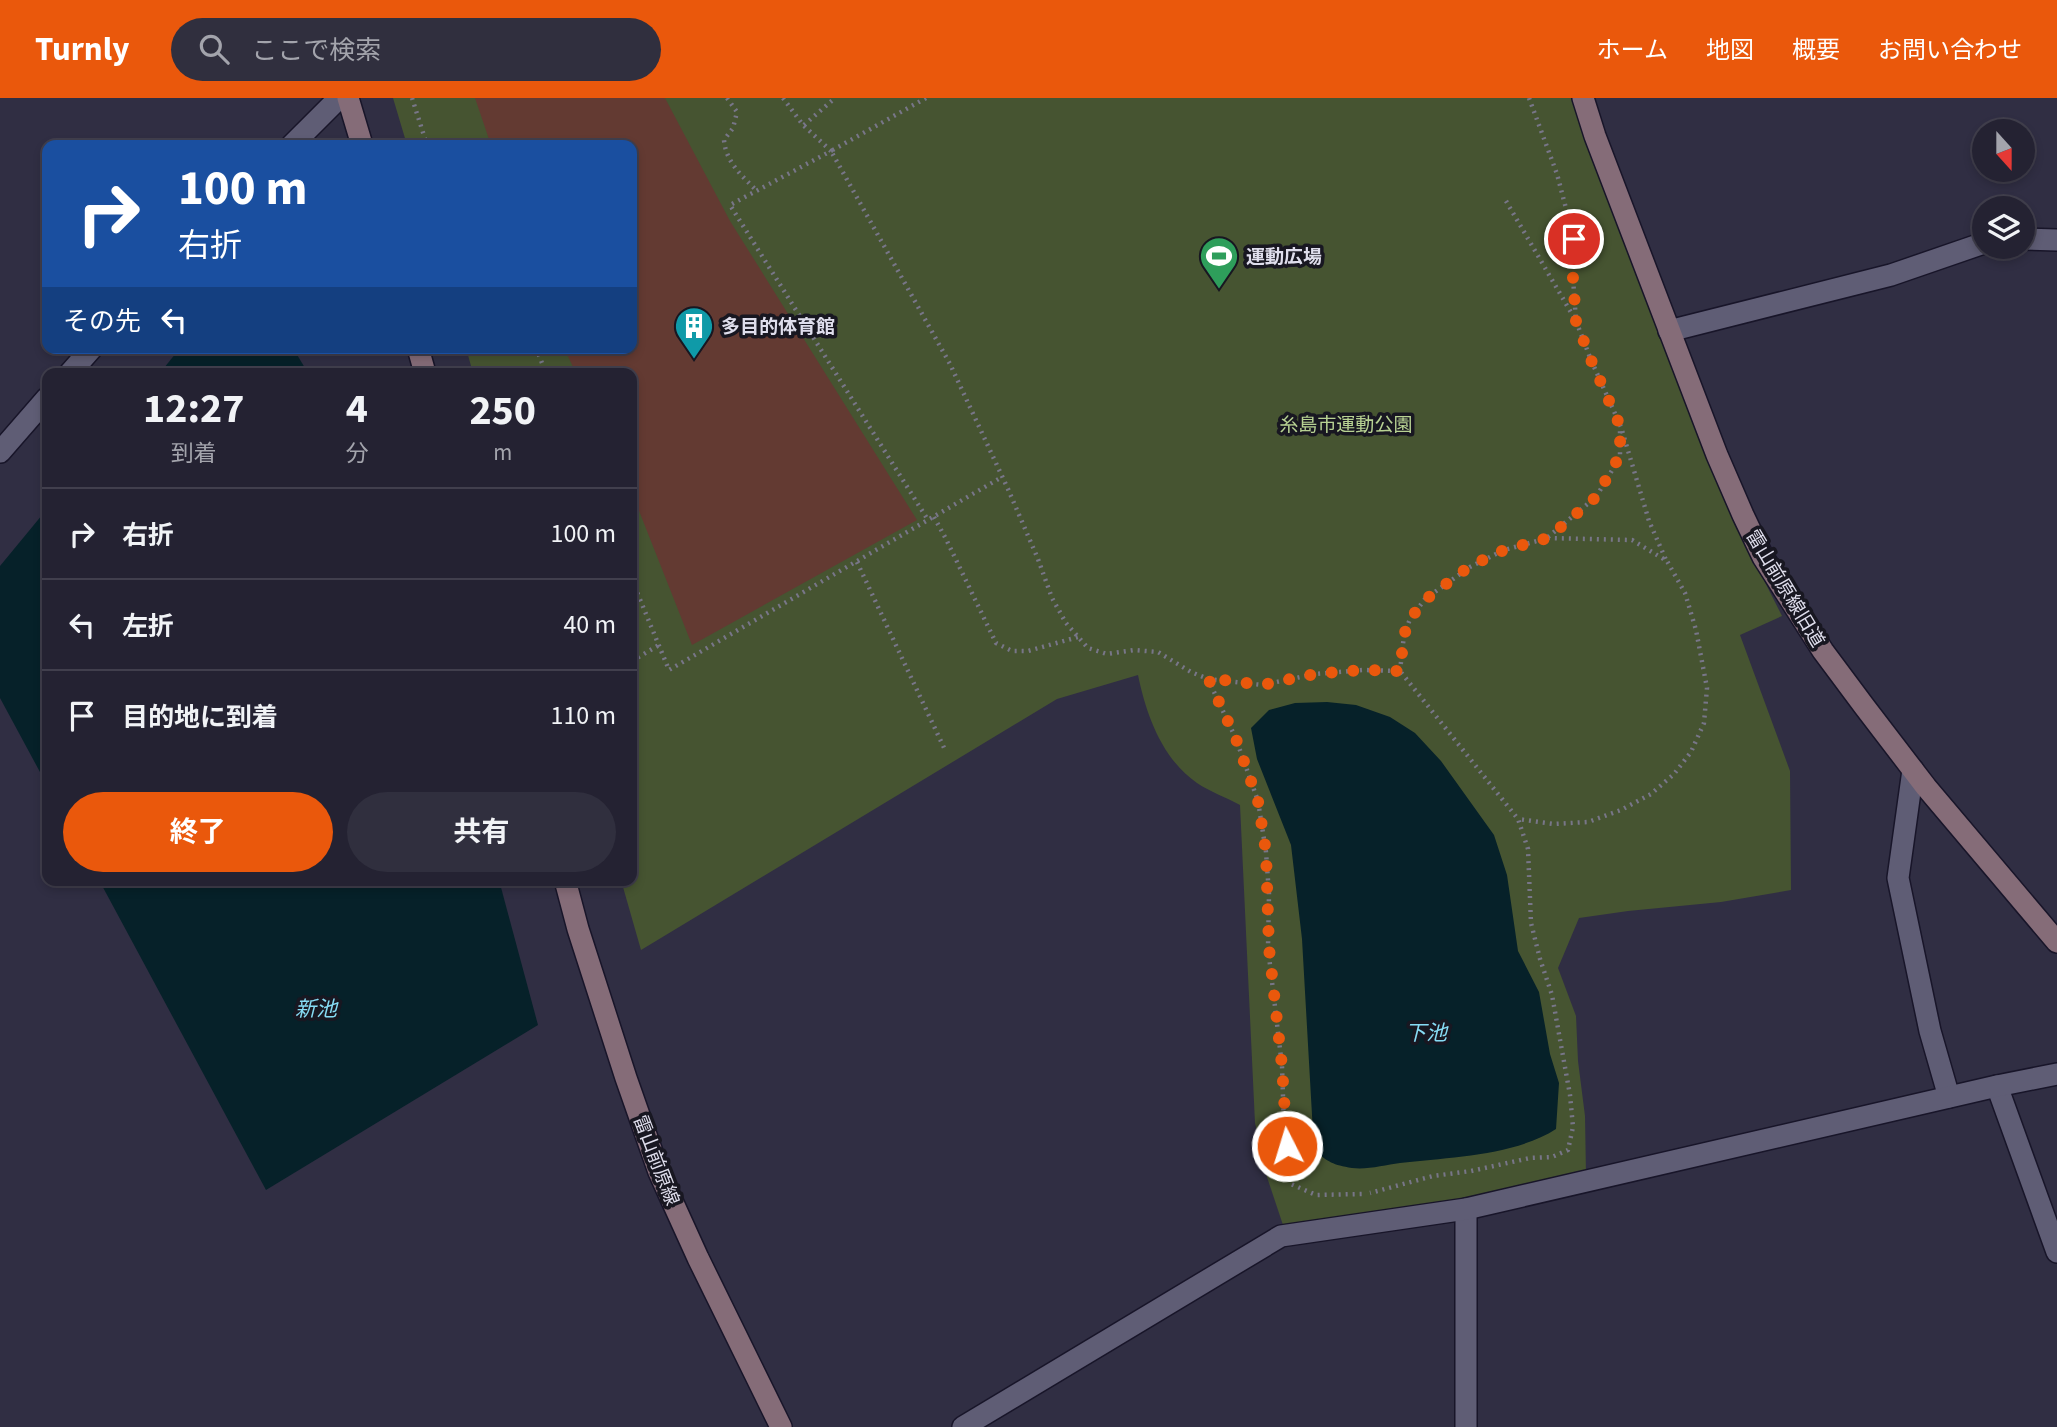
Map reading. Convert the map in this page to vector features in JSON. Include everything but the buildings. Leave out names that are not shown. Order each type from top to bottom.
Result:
[{"type":"street","points":[[297,140],[339,98]]},
{"type":"street","points":[[348,98],[361,140]]},
{"type":"street","name":"雷山前原線旧道","points":[[1583,98],[1717,455],[1763,557],[1823,651],[1913,771],[2057,942]]},
{"type":"street","points":[[2035,239],[2057,240]]},
{"type":"street","points":[[1669,331],[1891,275],[1972,247]]},
{"type":"street","points":[[74,368],[87,354]]},
{"type":"street","points":[[0,452],[42,404]]},
{"type":"street","points":[[1913,771],[1898,878],[1930,1031],[1949,1097]]},
{"type":"street","name":"雷山前原線","points":[[567,886],[626,1078],[659,1172],[709,1282],[781,1427]]},
{"type":"street","points":[[963,1427],[1281,1236],[1466,1209],[2057,1074]]},
{"type":"street","points":[[1997,1086],[2057,1252]]},
{"type":"street","points":[[1466,1209],[1466,1427]]},
{"type":"path","points":[[412,98],[425,140]]},
{"type":"path","points":[[727,98],[737,112],[733,128],[724,140],[725,152],[756,190]]},
{"type":"path","points":[[783,98],[803,125],[831,151],[950,364],[1038,559],[1052,598],[1066,623],[1088,648],[1107,654],[1134,650],[1158,652],[1191,673],[1262,685],[1315,674],[1363,670],[1400,671]]},
{"type":"path","points":[[803,125],[835,98]]},
{"type":"path","points":[[926,98],[730,205],[946,539],[996,643],[1012,651],[1028,651],[1078,637]]},
{"type":"path","points":[[1529,98],[1557,174],[1574,239],[1572,264],[1576,321]]},
{"type":"path","points":[[1506,201],[1576,321],[1621,428],[1649,521],[1685,593],[1696,630],[1707,688],[1704,723],[1691,752],[1674,774],[1650,794],[1588,822],[1553,824],[1518,819]]},
{"type":"path","points":[[1548,538],[1596,497],[1619,457],[1621,428]]},
{"type":"path","points":[[637,592],[669,670],[1002,477]]},
{"type":"path","points":[[1208,678],[1236,739],[1258,801],[1266,852],[1269,948],[1291,1184],[1316,1195],[1366,1194],[1433,1176],[1530,1158],[1552,1157],[1569,1150],[1573,1127],[1570,1094],[1552,995],[1531,923],[1528,849],[1518,819],[1400,671],[1404,635],[1410,619],[1425,600],[1470,566],[1504,550],[1548,538],[1632,540],[1667,561]]},
{"type":"path","points":[[857,562],[946,752]]},
{"type":"path","points":[[637,658],[659,645]]},
{"type":"green space","name":"糸島市運動公園","points":[[393,98],[1573,98],[1734,521],[1782,616],[1740,635],[1790,771],[1791,890],[1721,902],[1579,918],[1558,968],[1576,1016],[1585,1116],[1586,1175],[1446,1206],[1284,1228],[1267,1177],[1255,1123],[1240,805],[1197,783],[1174,761],[1157,735],[1138,675],[1057,699],[641,950],[623,886],[637,886],[637,368],[472,368],[468,354],[637,354],[637,140],[406,140]]},
{"type":"water","points":[[175,354],[297,354],[305,368],[164,368]]},
{"type":"water","points":[[42,515],[42,776],[0,698],[0,566]]},
{"type":"water","name":"下池","points":[[1295,703],[1356,705],[1390,717],[1415,733],[1441,761],[1494,835],[1507,875],[1518,951],[1539,992],[1550,1054],[1559,1083],[1556,1129],[1539,1138],[1481,1154],[1364,1168],[1335,1164],[1314,1150],[1302,939],[1291,845],[1257,759],[1251,728],[1269,710]]},
{"type":"water","name":"新池","points":[[102,886],[501,886],[538,1025],[266,1190]]},
{"type":"place","name":"運動広場","points":[[1219,290]]},
{"type":"place","name":"多目的体育館","points":[[694,360]]},
{"type":"route","points":[[1287,1146],[1282,1066],[1269,948],[1266,852],[1258,801],[1236,739],[1208,678],[1262,685],[1315,674],[1363,670],[1400,671],[1404,635],[1410,619],[1425,600],[1470,566],[1504,550],[1548,538],[1596,497],[1619,457],[1621,428],[1576,321],[1572,264],[1574,239]]}]
